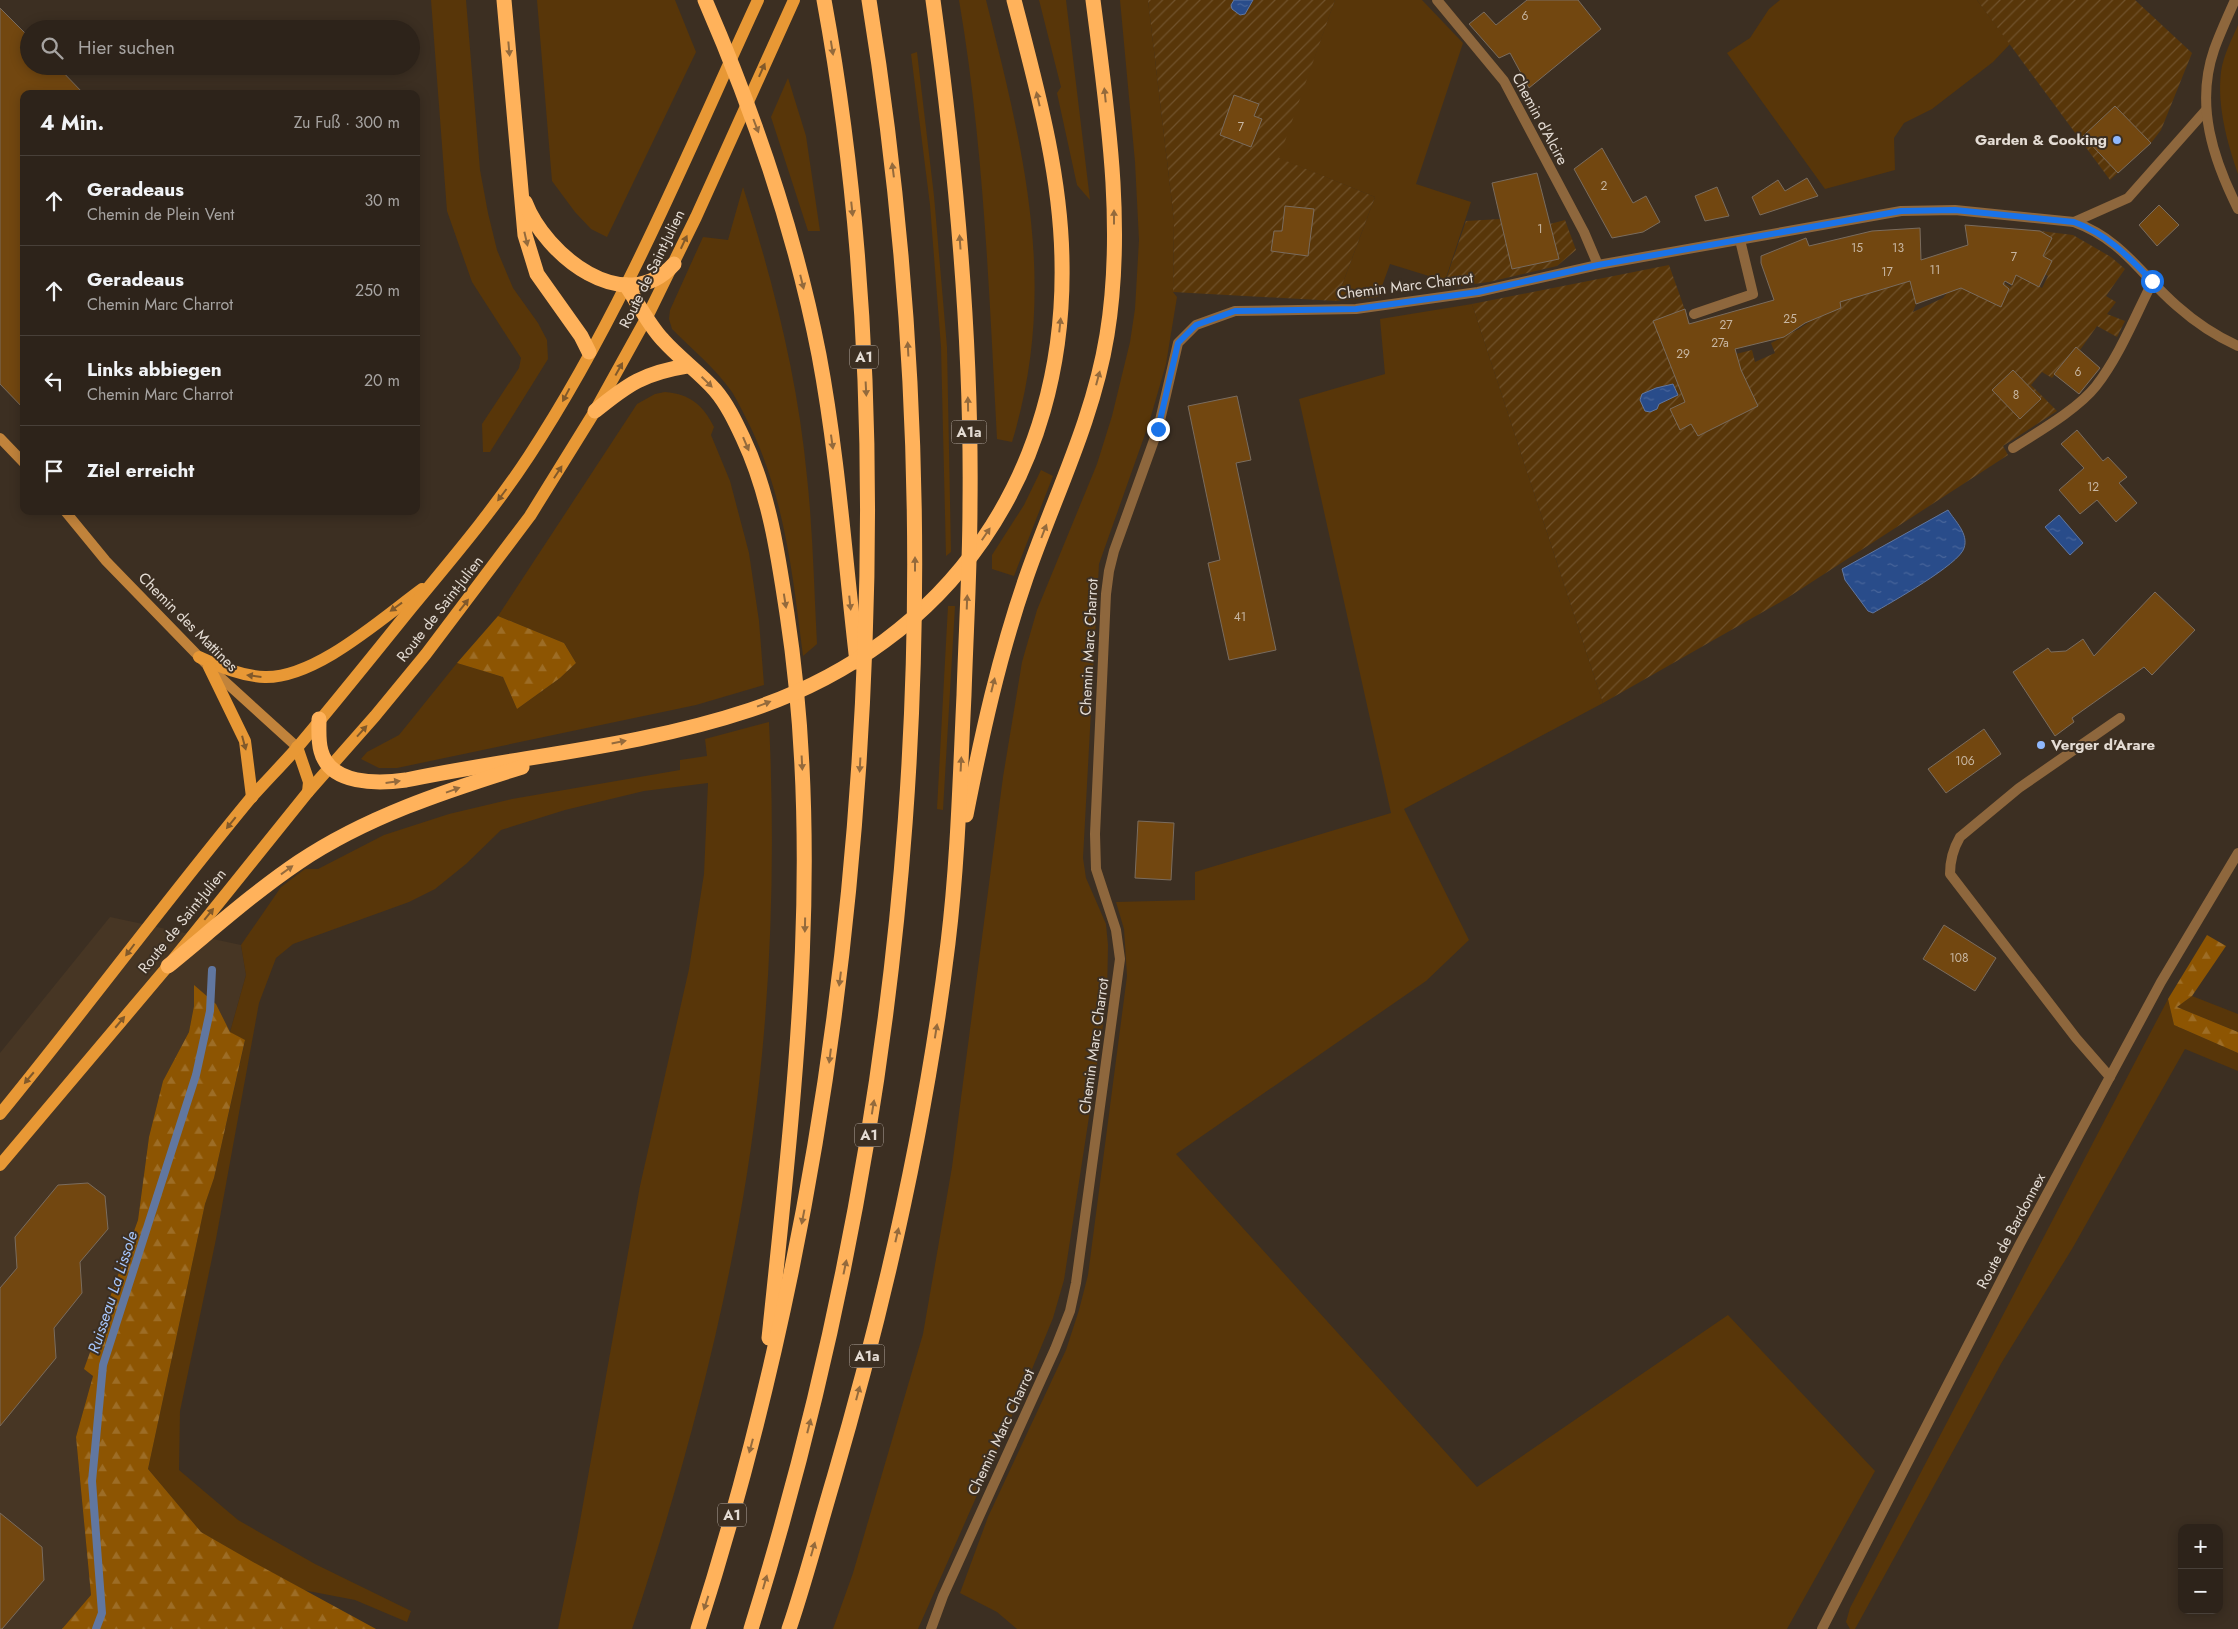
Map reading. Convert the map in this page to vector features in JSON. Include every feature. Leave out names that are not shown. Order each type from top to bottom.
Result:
[{"type":"highway","points":[[504,0],[522,222],[534,266],[590,352]]},
{"type":"highway","points":[[706,0],[765,149],[810,315],[834,454],[862,716]]},
{"type":"highway","name":"A1","points":[[698,1629],[737,1499],[763,1399],[797,1250],[829,1061],[847,915],[857,812],[868,526],[867,411],[864,349],[851,194],[824,0]]},
{"type":"highway","name":"A1","points":[[751,1629],[801,1457],[834,1318],[856,1210],[888,1004],[907,807],[916,630],[912,410],[897,208],[882,85],[869,0]]},
{"type":"highway","name":"A1a","points":[[789,1629],[859,1392],[901,1215],[919,1132],[936,1027],[956,865],[970,502],[968,371],[956,195],[947,103],[933,0]]},
{"type":"highway","points":[[319,719],[321,751],[330,768],[360,781],[373,783],[406,780],[571,752],[718,720],[782,698],[841,670],[895,632],[945,587],[967,562],[1018,480],[1043,418],[1054,374],[1061,317],[1060,231],[1049,147],[1014,0]]},
{"type":"highway","points":[[956,865],[999,661],[1027,576],[1073,459],[1089,412],[1107,335],[1114,265],[1114,208],[1110,143],[1093,0]]},
{"type":"highway","points":[[520,191],[534,222],[562,253],[596,279],[626,285],[644,284],[655,280],[674,264]]},
{"type":"highway","points":[[626,285],[662,340],[687,366],[703,378],[723,401],[753,462],[776,546],[795,674],[804,810],[804,945],[800,1024],[763,1399]]},
{"type":"highway","points":[[595,411],[644,376],[687,366]]},
{"type":"highway","points":[[168,966],[298,862],[348,834],[415,804],[490,777],[571,752]]},
{"type":"main road","name":"Route de Saint-Julien","points":[[0,1114],[78,1019],[252,796],[297,747],[436,579],[520,470],[562,404],[626,285],[758,0]]},
{"type":"main road","name":"Route de Saint-Julien","points":[[0,1165],[168,966],[308,792],[375,716],[479,586],[530,516],[595,411],[648,317],[794,0]]},
{"type":"main road","points":[[0,438],[20,459]]},
{"type":"main road","name":"Chemin des Mattines","points":[[68,515],[106,561],[199,657],[297,747]]},
{"type":"main road","points":[[199,657],[233,672],[251,676],[275,676],[302,671],[330,656],[436,579]]},
{"type":"main road","points":[[209,667],[245,741],[252,796]]},
{"type":"main road","points":[[297,747],[330,768]]},
{"type":"main road","points":[[297,747],[307,775],[308,792]]},
{"type":"street","name":"Chemin d'Alcire","points":[[1437,0],[1504,81],[1584,232],[1598,265]]},
{"type":"street","points":[[2235,0],[2214,51],[2207,86],[2206,110],[2214,152],[2238,209]]},
{"type":"street","name":"Chemin Marc Charrot","points":[[931,1629],[943,1596],[1055,1350],[1070,1311],[1076,1283],[1120,959],[1116,930],[1096,869],[1095,834],[1106,594],[1114,551],[1158,429],[1178,343],[1196,325],[1235,311],[1356,309],[1478,292],[1598,265],[1901,211],[1955,210],[2074,222],[2128,198],[2206,110]]},
{"type":"street","points":[[2074,222],[2090,228],[2118,245],[2190,317],[2238,346]]},
{"type":"street","points":[[1694,314],[1753,294],[1740,240]]},
{"type":"street","points":[[2013,448],[2059,418],[2095,387],[2115,358],[2152,281]]},
{"type":"street","points":[[2110,1078],[2076,1038],[1950,874],[1950,862],[1954,847],[1960,837],[2019,788],[2120,718]]},
{"type":"street","name":"Route de Bardonnex","points":[[1822,1629],[2020,1244],[2161,982],[2238,853]]},
{"type":"shaded area","points":[[431,0],[466,0],[480,170],[488,213],[497,250],[513,288],[538,323],[547,340],[548,359],[490,452],[483,452],[482,424],[519,368],[521,358],[472,282],[447,211]]},
{"type":"shaded area","points":[[537,0],[675,0],[696,52],[607,237],[591,229],[575,212],[552,181]]},
{"type":"shaded area","points":[[959,0],[986,0],[1013,111],[1031,220],[1034,274],[1033,329],[1026,385],[1012,442],[997,439],[980,164]]},
{"type":"shaded area","points":[[1039,0],[1066,0],[1090,200],[1077,185],[1057,93],[1061,87]]},
{"type":"shaded area","points":[[1120,0],[1148,0],[1174,220],[1173,292],[1177,297],[1166,364],[1149,423],[1099,564],[1083,858],[1086,878],[1106,924],[1108,945],[1107,999],[1064,1280],[1053,1318],[1023,1391],[918,1629],[833,1629],[853,1573],[923,1334],[952,1167],[1003,777],[1022,662],[1037,610],[1097,464],[1112,416],[1130,342],[1135,309],[1139,240],[1135,162]]},
{"type":"shaded area","points":[[1148,0],[1335,0],[1279,158],[1375,197],[1336,301],[1173,292],[1174,220]]},
{"type":"shaded area","points":[[1335,0],[1422,0],[1463,43],[1416,184],[1471,202],[1445,281],[1390,264],[1378,297],[1336,301],[1375,197],[1278,158]]},
{"type":"shaded area","points":[[1780,0],[1977,0],[2010,44],[1993,62],[1932,109],[1904,123],[1894,138],[1895,170],[1825,189],[1727,53],[1750,38],[1769,9]]},
{"type":"shaded area","points":[[1977,0],[2135,0],[2192,53],[2161,130],[2151,143],[2110,180]]},
{"type":"shaded area","points":[[2238,25],[2238,174],[2224,124],[2220,85],[2224,60]]},
{"type":"shaded area","points":[[917,52],[934,196],[947,347],[951,552],[946,556],[941,347],[930,205],[911,54]]},
{"type":"shaded area","points":[[788,78],[806,136],[820,231],[808,231],[771,117]]},
{"type":"shaded area","points":[[743,187],[783,330],[803,440],[811,518],[817,644],[803,656],[786,539],[780,510],[762,454],[732,392],[711,367],[672,329],[669,319],[670,310],[703,237],[728,240]]},
{"type":"shaded area","points":[[1500,219],[1513,269],[1559,259],[1550,224],[1565,220],[1576,250],[1557,266],[1489,282],[1443,288],[1466,221]]},
{"type":"shaded area","points":[[2040,231],[2073,235],[2111,257],[2125,269],[2106,296],[2116,302],[2107,314],[2125,321],[2117,337],[2097,326],[2080,350],[2076,348],[2052,378],[2042,372],[2031,385],[2057,411],[2003,446],[2008,455],[1784,600],[1603,703],[1472,304],[1669,265],[1696,341],[1736,354],[1752,350],[1755,362],[1775,353],[1771,343],[1799,329],[1840,301],[1910,281],[1916,304],[1913,312],[1943,298],[1948,292],[1987,273],[2011,287],[2016,275],[2042,288],[2048,276],[2045,274],[2043,256],[2052,238]]},
{"type":"shaded area","points":[[1472,304],[1603,703],[1404,809],[1469,940],[1426,981],[1176,1154],[1477,1487],[1728,1315],[1875,1471],[1787,1629],[1017,1629],[997,1612],[960,1593],[988,1517],[1066,1350],[1088,1275],[1127,976],[1124,929],[1116,902],[1195,900],[1195,872],[1391,813],[1299,399],[1385,374],[1380,319]]},
{"type":"shaded area","points":[[665,392],[682,395],[695,402],[710,419],[714,427],[711,435],[730,481],[749,553],[759,621],[764,685],[696,705],[397,768],[379,768],[361,759],[367,752],[399,735],[457,663],[503,677],[517,709],[560,678],[576,663],[564,643],[498,616],[637,404],[655,394]]},
{"type":"shaded area","points":[[1041,470],[1053,476],[1014,576],[992,569],[992,555],[1024,505]]},
{"type":"shaded area","points":[[948,606],[955,606],[943,810],[937,809]]},
{"type":"shaded area","points":[[769,722],[772,847],[771,910],[764,1035],[749,1159],[729,1273],[706,1376],[679,1478],[632,1629],[558,1629],[577,1538],[640,1186],[689,969],[704,874],[708,783],[644,791],[565,810],[501,830],[466,864],[435,889],[409,902],[293,944],[276,958],[259,1003],[216,1239],[180,1411],[179,1470],[238,1520],[315,1564],[411,1611],[407,1622],[355,1600],[303,1590],[201,1532],[148,1469],[205,1204],[214,1178],[245,1041],[230,1032],[246,975],[241,945],[281,887],[305,869],[318,869],[384,835],[449,814],[512,799],[680,770],[680,760],[707,756],[705,739]]},
{"type":"shaded area","points":[[110,917],[241,945],[246,975],[230,1032],[216,1004],[194,986],[194,1006],[189,1032],[163,1081],[149,1137],[138,1220],[85,1369],[93,1376],[76,1437],[91,1595],[62,1629],[0,1629],[0,1053]]},
{"type":"shaded area","points":[[2192,996],[2238,1014],[2238,1032],[2177,1007]]},
{"type":"shaded area","points":[[2168,999],[2174,1025],[2238,1053],[2238,1071],[2185,1049],[2072,1249],[2002,1362],[1855,1629],[1850,1629],[1846,1622],[1850,1608]]},
{"type":"green space","points":[[498,616],[564,643],[576,663],[560,678],[517,709],[503,677],[457,663]]},
{"type":"green space","points":[[2207,935],[2226,946],[2192,996],[2177,1007],[2238,1032],[2238,1053],[2174,1025],[2168,999]]},
{"type":"green space","points":[[194,985],[216,1004],[230,1032],[245,1040],[214,1178],[205,1204],[148,1469],[201,1532],[376,1629],[62,1629],[91,1595],[76,1437],[93,1376],[84,1369],[138,1220],[149,1137],[163,1081],[189,1032],[194,1006]]},
{"type":"water","points":[[1234,0],[1253,0],[1245,14],[1240,15],[1232,9],[1231,5]]},
{"type":"water","points":[[1673,384],[1678,395],[1659,404],[1657,409],[1650,412],[1645,411],[1640,400],[1642,394]]},
{"type":"water","points":[[1948,510],[1965,538],[1964,548],[1960,555],[1938,573],[1908,592],[1873,613],[1868,611],[1845,580],[1842,569]]},
{"type":"water","points":[[2059,515],[2083,543],[2070,555],[2045,527]]},
{"type":"building","points":[[1527,0],[1578,0],[1601,29],[1529,88],[1510,53],[1499,58],[1469,24],[1484,12],[1496,25]]},
{"type":"building","points":[[0,8],[20,28],[20,75],[66,75],[80,90],[20,90],[20,405],[0,384]]},
{"type":"building","points":[[1234,95],[1259,104],[1254,116],[1262,119],[1251,147],[1220,135]]},
{"type":"building","name":"Garden & Cooking","points":[[2115,106],[2151,143],[2118,173],[2083,136]]},
{"type":"building","points":[[1602,148],[1633,203],[1646,196],[1660,222],[1643,232],[1612,238],[1574,169]]},
{"type":"building","points":[[1537,173],[1559,259],[1512,269],[1492,183]]},
{"type":"building","points":[[1807,178],[1818,196],[1760,215],[1752,197],[1778,180],[1785,191]]},
{"type":"building","points":[[1717,187],[1729,216],[1705,221],[1695,196]]},
{"type":"building","points":[[2159,205],[2179,225],[2157,246],[2139,225]]},
{"type":"building","points":[[1285,206],[1314,209],[1308,256],[1271,251],[1274,231],[1282,231]]},
{"type":"building","points":[[1965,225],[2040,231],[2052,238],[2043,256],[2052,261],[2039,287],[2016,275],[2012,285],[2005,281],[2003,284],[2009,289],[2001,307],[1961,288],[1916,304],[1910,281],[1840,302],[1841,308],[1805,323],[1784,337],[1735,349],[1741,370],[1758,406],[1698,436],[1691,424],[1680,430],[1670,409],[1685,402],[1653,321],[1685,309],[1689,324],[1774,300],[1761,263],[1761,256],[1806,238],[1809,246],[1872,231],[1920,228],[1921,260],[1968,245]]},
{"type":"building","points":[[2076,347],[2100,368],[2079,394],[2054,374]]},
{"type":"building","points":[[2013,370],[2041,399],[2020,419],[1992,390]]},
{"type":"building","points":[[1237,396],[1251,460],[1236,463],[1276,650],[1229,660],[1208,563],[1220,560],[1188,406]]},
{"type":"building","points":[[2077,430],[2103,461],[2108,457],[2127,477],[2119,483],[2137,503],[2116,522],[2097,500],[2080,514],[2059,490],[2084,468],[2061,444]]},
{"type":"building","points":[[2155,592],[2195,630],[2152,675],[2144,667],[2072,718],[2074,722],[2055,736],[2013,672],[2048,648],[2051,652],[2066,651],[2083,639],[2094,656]]},
{"type":"building","points":[[1984,729],[2001,754],[1946,793],[1928,769]]},
{"type":"building","points":[[1138,821],[1174,823],[1171,880],[1135,878]]},
{"type":"building","points":[[1944,925],[1996,958],[1975,991],[1923,959]]},
{"type":"building","points":[[88,1183],[105,1196],[108,1229],[80,1262],[82,1293],[54,1328],[56,1358],[0,1426],[0,1288],[17,1268],[15,1237],[58,1185]]},
{"type":"building","points":[[0,1513],[42,1547],[44,1580],[2,1629],[0,1629]]},
{"type":"waterway","name":"Ruisseau La Lissole","points":[[96,1629],[102,1613],[92,1481],[103,1365],[196,1075],[210,1011],[212,970]]},
{"type":"place","name":"Garden & Cooking","points":[[2117,140]]},
{"type":"place","name":"Verger d'Arare","points":[[2041,745]]},
{"type":"route","points":[[1158,429],[1169,389],[1178,343],[1196,325],[1235,311],[1356,309],[1478,292],[1598,265],[1901,211],[1955,210],[2074,222],[2090,228],[2118,245],[2152,281]]}]
